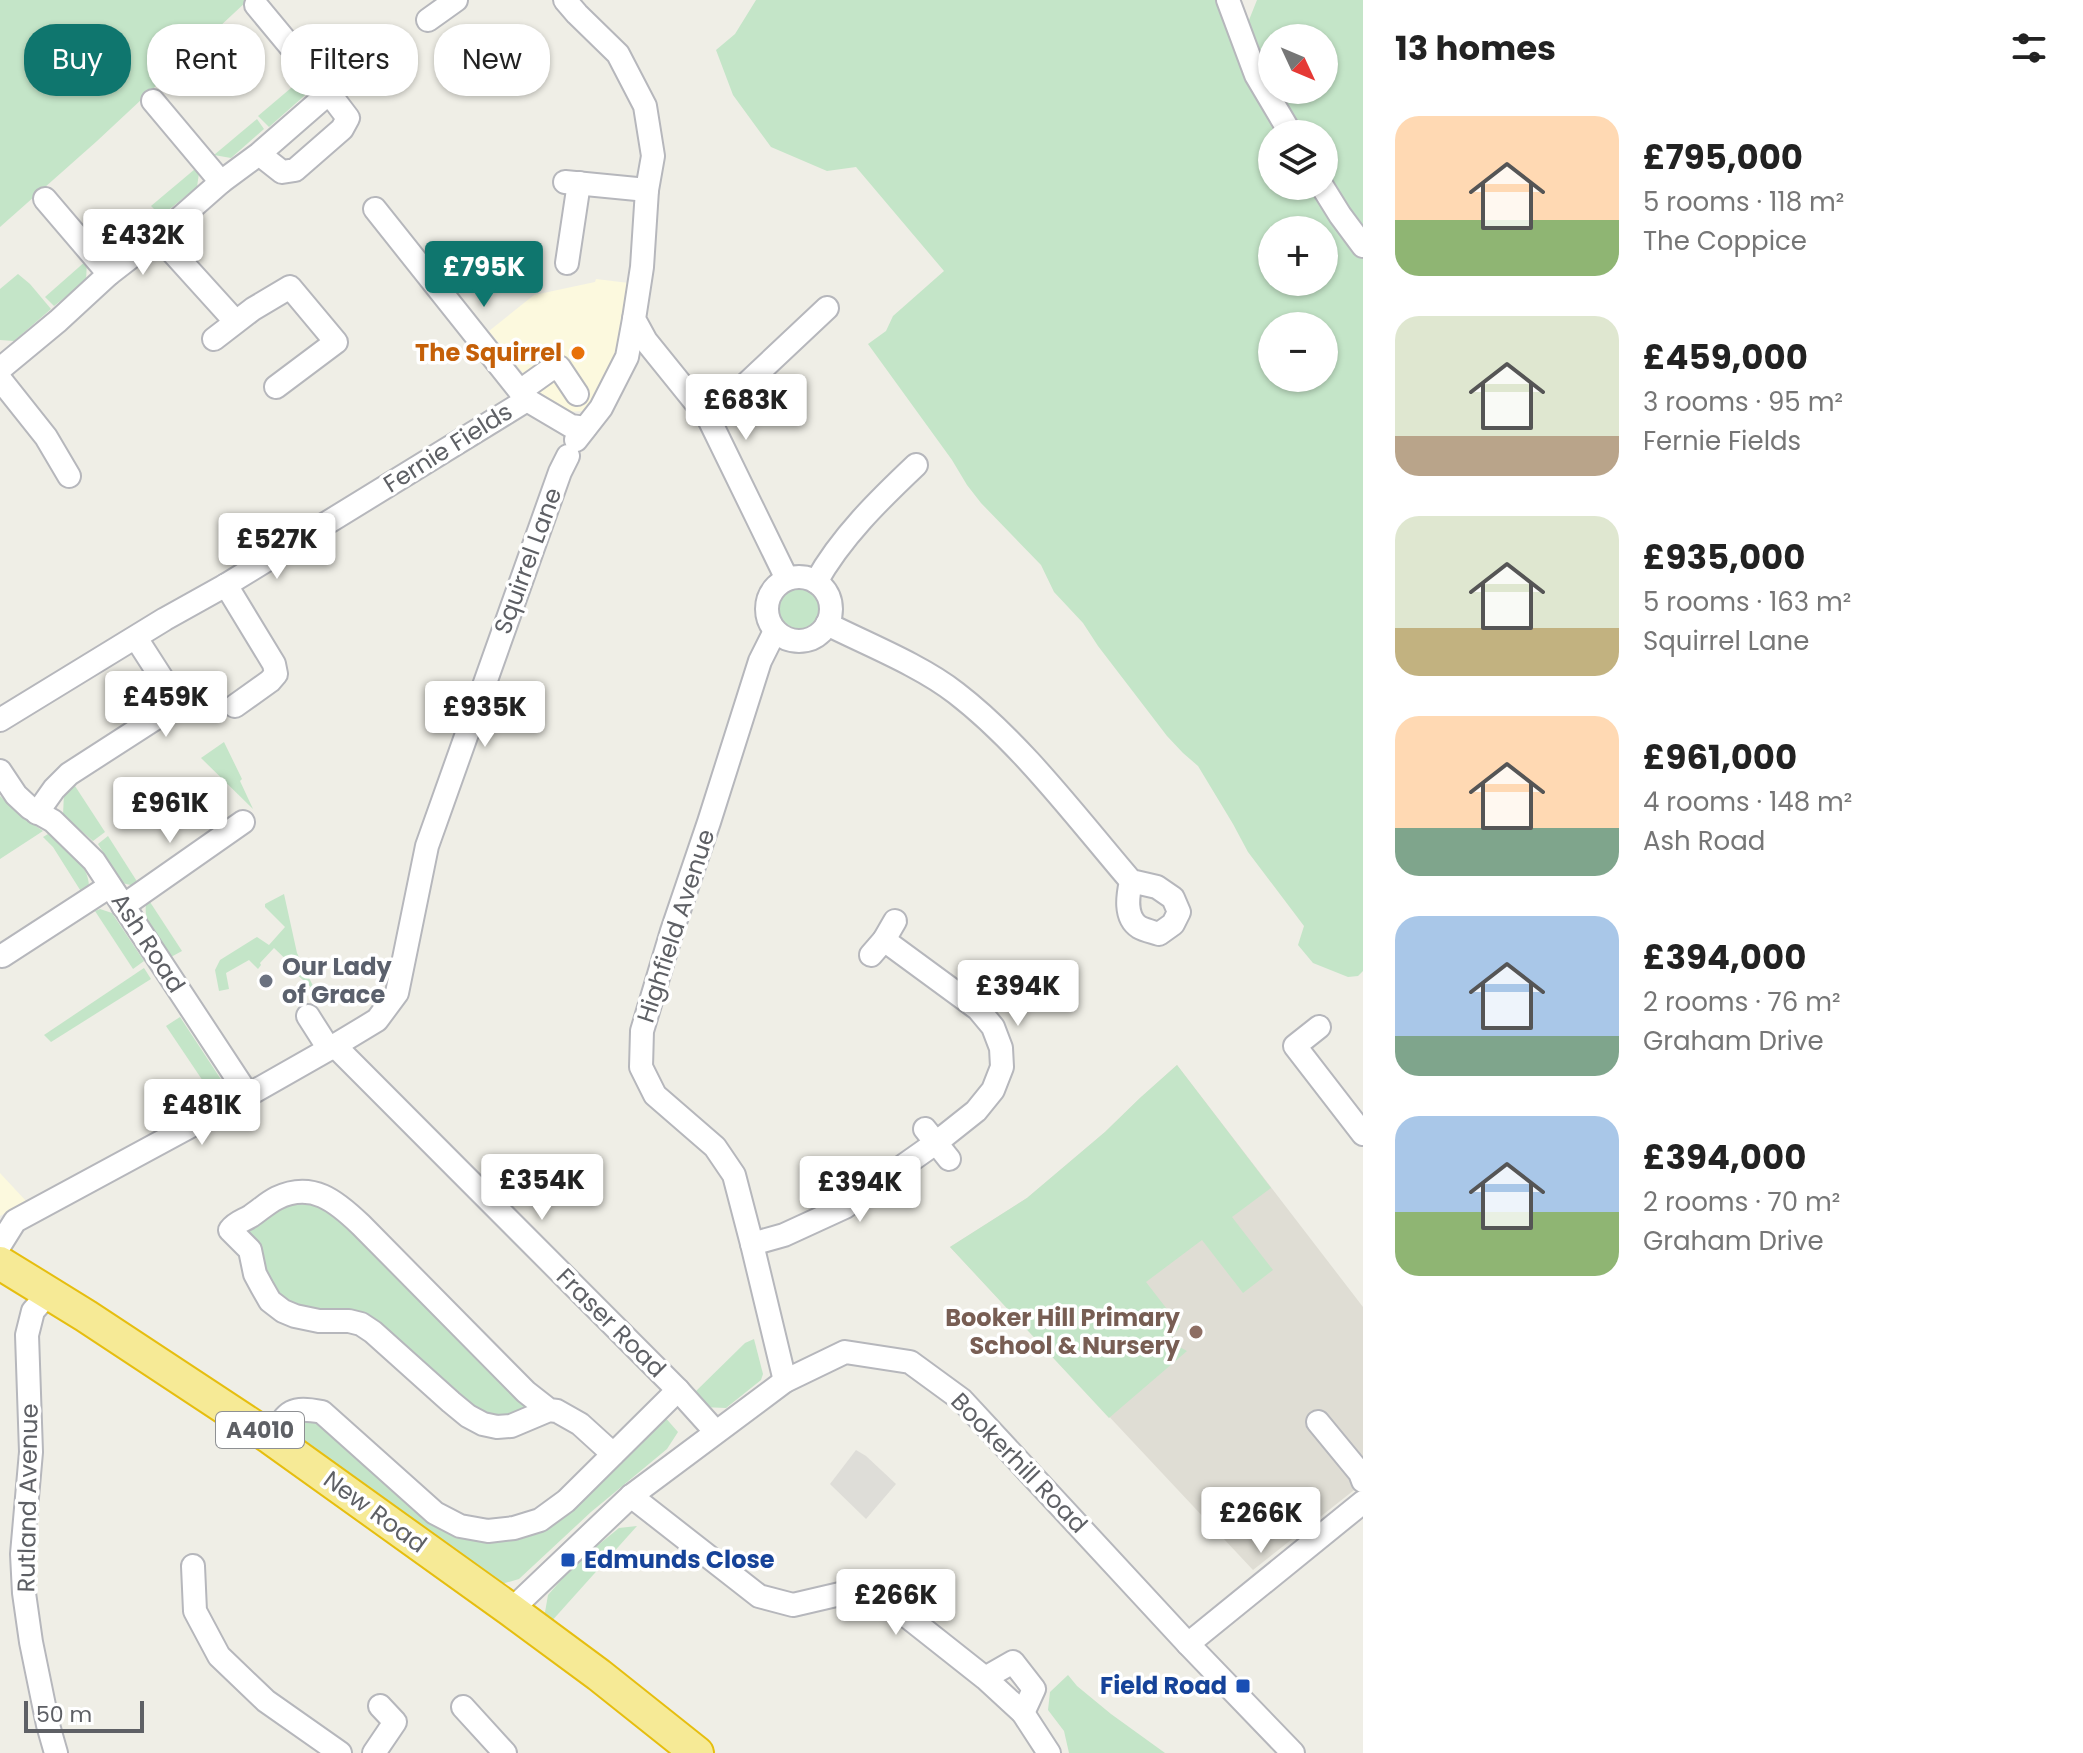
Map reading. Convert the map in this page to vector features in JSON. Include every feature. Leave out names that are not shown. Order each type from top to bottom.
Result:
[{"type":"highway","name":"New Road","points":[[0,1263],[271,1438],[599,1675],[697,1753]]},
{"type":"street","points":[[428,20],[456,0]]},
{"type":"street","name":"Squirrel Lane","points":[[0,1245],[15,1221],[332,1048],[377,1020],[397,993],[427,846],[560,472],[575,443],[601,408],[627,357],[634,319],[653,156],[645,106],[618,54],[565,0]]},
{"type":"street","points":[[1228,0],[1256,75],[1283,120]]},
{"type":"street","points":[[256,5],[281,35]]},
{"type":"street","points":[[69,476],[1,368],[109,274],[259,154],[326,96]]},
{"type":"street","points":[[259,154],[282,172],[295,170],[342,129],[348,118],[331,96]]},
{"type":"street","points":[[153,101],[221,182]]},
{"type":"street","points":[[567,263],[572,182],[647,190]]},
{"type":"street","points":[[45,199],[109,274]]},
{"type":"street","points":[[1331,200],[1363,246]]},
{"type":"street","points":[[374,210],[524,396],[571,426],[575,443]]},
{"type":"street","points":[[158,236],[235,321]]},
{"type":"street","points":[[214,339],[235,321],[290,287],[336,342],[276,387]]},
{"type":"street","points":[[709,419],[826,309]]},
{"type":"street","points":[[634,319],[646,341],[709,419],[787,579]]},
{"type":"street","name":"Fernie Fields","points":[[2,714],[226,585],[524,396],[548,371],[559,367],[577,394]]},
{"type":"street","points":[[816,582],[828,561],[873,506],[916,465]]},
{"type":"street","points":[[797,577],[816,582],[825,590],[830,601],[827,624],[819,634],[808,640],[784,638],[775,631],[767,617],[767,601],[774,588],[787,579],[797,577]]},
{"type":"street","points":[[226,585],[274,664],[276,674],[235,706]]},
{"type":"street","points":[[827,624],[910,665],[955,692],[1011,742],[1131,881]]},
{"type":"street","name":"Highfield Avenue","points":[[775,631],[760,661],[672,931],[642,1031],[641,1067],[655,1095],[715,1147],[734,1175],[785,1381]]},
{"type":"street","points":[[37,813],[69,774],[176,705],[136,638]]},
{"type":"street","name":"Ash Road","points":[[0,771],[16,795],[37,813],[53,821],[94,861],[248,1095]]},
{"type":"street","points":[[123,906],[243,822]]},
{"type":"street","points":[[2,956],[110,886]]},
{"type":"street","points":[[752,1244],[784,1235],[845,1207],[937,1143],[976,1111],[993,1090],[1002,1067],[1001,1048],[993,1027],[978,1009],[883,938]]},
{"type":"street","name":"Fraser Road","points":[[308,1016],[332,1048],[678,1390],[715,1431]]},
{"type":"street","points":[[1319,1027],[1295,1046],[1363,1134]]},
{"type":"street","points":[[549,1410],[526,1392],[361,1225],[334,1202],[313,1192],[300,1190],[276,1198],[252,1216],[234,1224],[230,1230],[250,1250],[255,1274],[262,1287],[270,1301],[283,1311],[308,1319],[361,1324],[460,1409],[483,1424],[511,1426],[549,1410],[557,1411],[569,1416],[613,1454]]},
{"type":"street","name":"Rutland Avenue","points":[[49,1293],[33,1311],[27,1335],[31,1452],[22,1554],[31,1642],[56,1753]]},
{"type":"street","name":"Bookerhill Road","points":[[511,1610],[631,1496],[785,1381],[845,1352],[910,1362],[962,1400],[1293,1753]]},
{"type":"street","points":[[271,1438],[288,1413],[304,1408],[322,1412],[435,1513],[460,1526],[488,1531],[514,1528],[540,1520],[566,1501],[678,1390]]},
{"type":"street","points":[[1318,1422],[1362,1473]]},
{"type":"street","points":[[631,1496],[759,1596],[793,1605],[853,1591],[894,1606],[985,1678],[1023,1713],[1049,1753]]},
{"type":"street","points":[[1188,1644],[1363,1502]]},
{"type":"street","points":[[193,1566],[195,1611],[219,1656],[266,1701],[340,1753]]},
{"type":"street","points":[[374,1753],[395,1722],[380,1706]]},
{"type":"street","points":[[463,1707],[505,1753]]},
{"type":"shaded area","points":[[596,279],[629,283],[625,323],[615,358],[587,411],[559,412],[541,395],[489,331],[534,295],[595,282]]},
{"type":"shaded area","name":"Booker Hill Primary School & Nursery","points":[[1177,1065],[1363,1307],[1363,1483],[1253,1570],[950,1247],[1027,1198]]},
{"type":"shaded area","points":[[0,1173],[27,1202],[0,1216]]},
{"type":"shaded area","points":[[856,1450],[896,1484],[866,1519],[830,1484]]},
{"type":"green space","points":[[0,0],[248,0],[222,24],[147,24],[147,94],[0,227]]},
{"type":"green space","points":[[756,0],[1217,0],[1258,92],[1258,104],[1265,104],[1273,120],[1258,120],[1258,200],[1324,200],[1335,216],[1258,216],[1258,296],[1338,296],[1338,220],[1363,256],[1363,971],[1358,976],[1348,977],[1313,963],[1298,945],[1304,926],[1248,852],[1198,766],[1167,736],[1083,623],[1054,592],[1041,565],[981,503],[868,344],[886,331],[893,316],[944,271],[856,167],[827,171],[771,147],[733,95],[716,50],[735,34]]},
{"type":"green space","points":[[1257,0],[1363,0],[1363,231],[1338,196],[1338,120],[1294,120],[1286,104],[1338,104],[1338,24],[1258,24],[1258,47],[1247,25]]},
{"type":"green space","points":[[282,96],[304,96],[269,127],[258,116]]},
{"type":"green space","points":[[257,119],[264,129],[231,158],[214,155]]},
{"type":"green space","points":[[195,169],[199,173],[197,187],[161,216],[151,206]]},
{"type":"green space","points":[[147,209],[157,221],[123,250],[105,246]]},
{"type":"green space","points":[[87,260],[86,281],[54,306],[45,297]]},
{"type":"green space","points":[[18,274],[51,309],[14,341],[0,340],[0,289]]},
{"type":"green space","points":[[797,586],[815,593],[822,611],[815,629],[797,636],[779,629],[772,611],[779,593]]},
{"type":"green space","points":[[224,742],[242,779],[240,781],[253,809],[201,758]]},
{"type":"green space","points":[[75,786],[105,832],[93,841],[63,815],[64,793]]},
{"type":"green space","points":[[0,796],[43,831],[0,859]]},
{"type":"green space","points":[[48,834],[85,870],[89,886],[82,893],[53,847],[43,837]]},
{"type":"green space","points":[[108,836],[138,883],[135,886],[122,883],[98,844]]},
{"type":"green space","points":[[284,894],[297,953],[312,988],[274,948],[258,969],[249,960],[226,973],[229,989],[219,991],[215,970],[220,960],[257,937],[269,945],[285,927],[265,907],[265,904]]},
{"type":"green space","points":[[150,902],[182,951],[171,957],[149,925],[146,905]]},
{"type":"green space","points":[[100,909],[112,913],[144,961],[133,969],[95,911]]},
{"type":"green space","points":[[144,968],[151,979],[51,1042],[44,1035]]},
{"type":"green space","points":[[180,1017],[224,1084],[211,1093],[166,1026]]},
{"type":"green space","points":[[1177,1065],[1271,1188],[1232,1217],[1273,1270],[1243,1293],[1202,1240],[1146,1282],[1180,1326],[1171,1339],[1187,1351],[1109,1418],[950,1247],[1027,1198]]},
{"type":"green space","points":[[298,1200],[321,1205],[342,1223],[533,1411],[501,1429],[363,1328],[284,1315],[259,1261],[235,1234],[268,1212]]},
{"type":"green space","points":[[754,1339],[763,1374],[761,1380],[726,1408],[701,1407],[692,1395],[745,1343]]},
{"type":"green space","points":[[663,1415],[678,1432],[667,1449],[591,1512],[519,1579],[498,1585],[410,1516],[286,1428],[288,1422],[314,1419],[415,1511],[435,1525],[510,1539]]},
{"type":"green space","points":[[637,1526],[550,1623],[544,1618],[548,1595],[576,1563],[619,1528]]},
{"type":"green space","points":[[1068,1675],[1111,1714],[1165,1753],[1069,1753],[1064,1731],[1048,1710],[1050,1692]]},
{"type":"place","name":"The Squirrel","points":[[578,353]]},
{"type":"place","name":"Our Lady of Grace","points":[[266,981]]},
{"type":"place","name":"Booker Hill Primary School & Nursery","points":[[1196,1332]]},
{"type":"place","name":"Edmunds Close","points":[[568,1560]]},
{"type":"place","name":"Field Road","points":[[1243,1686]]}]
